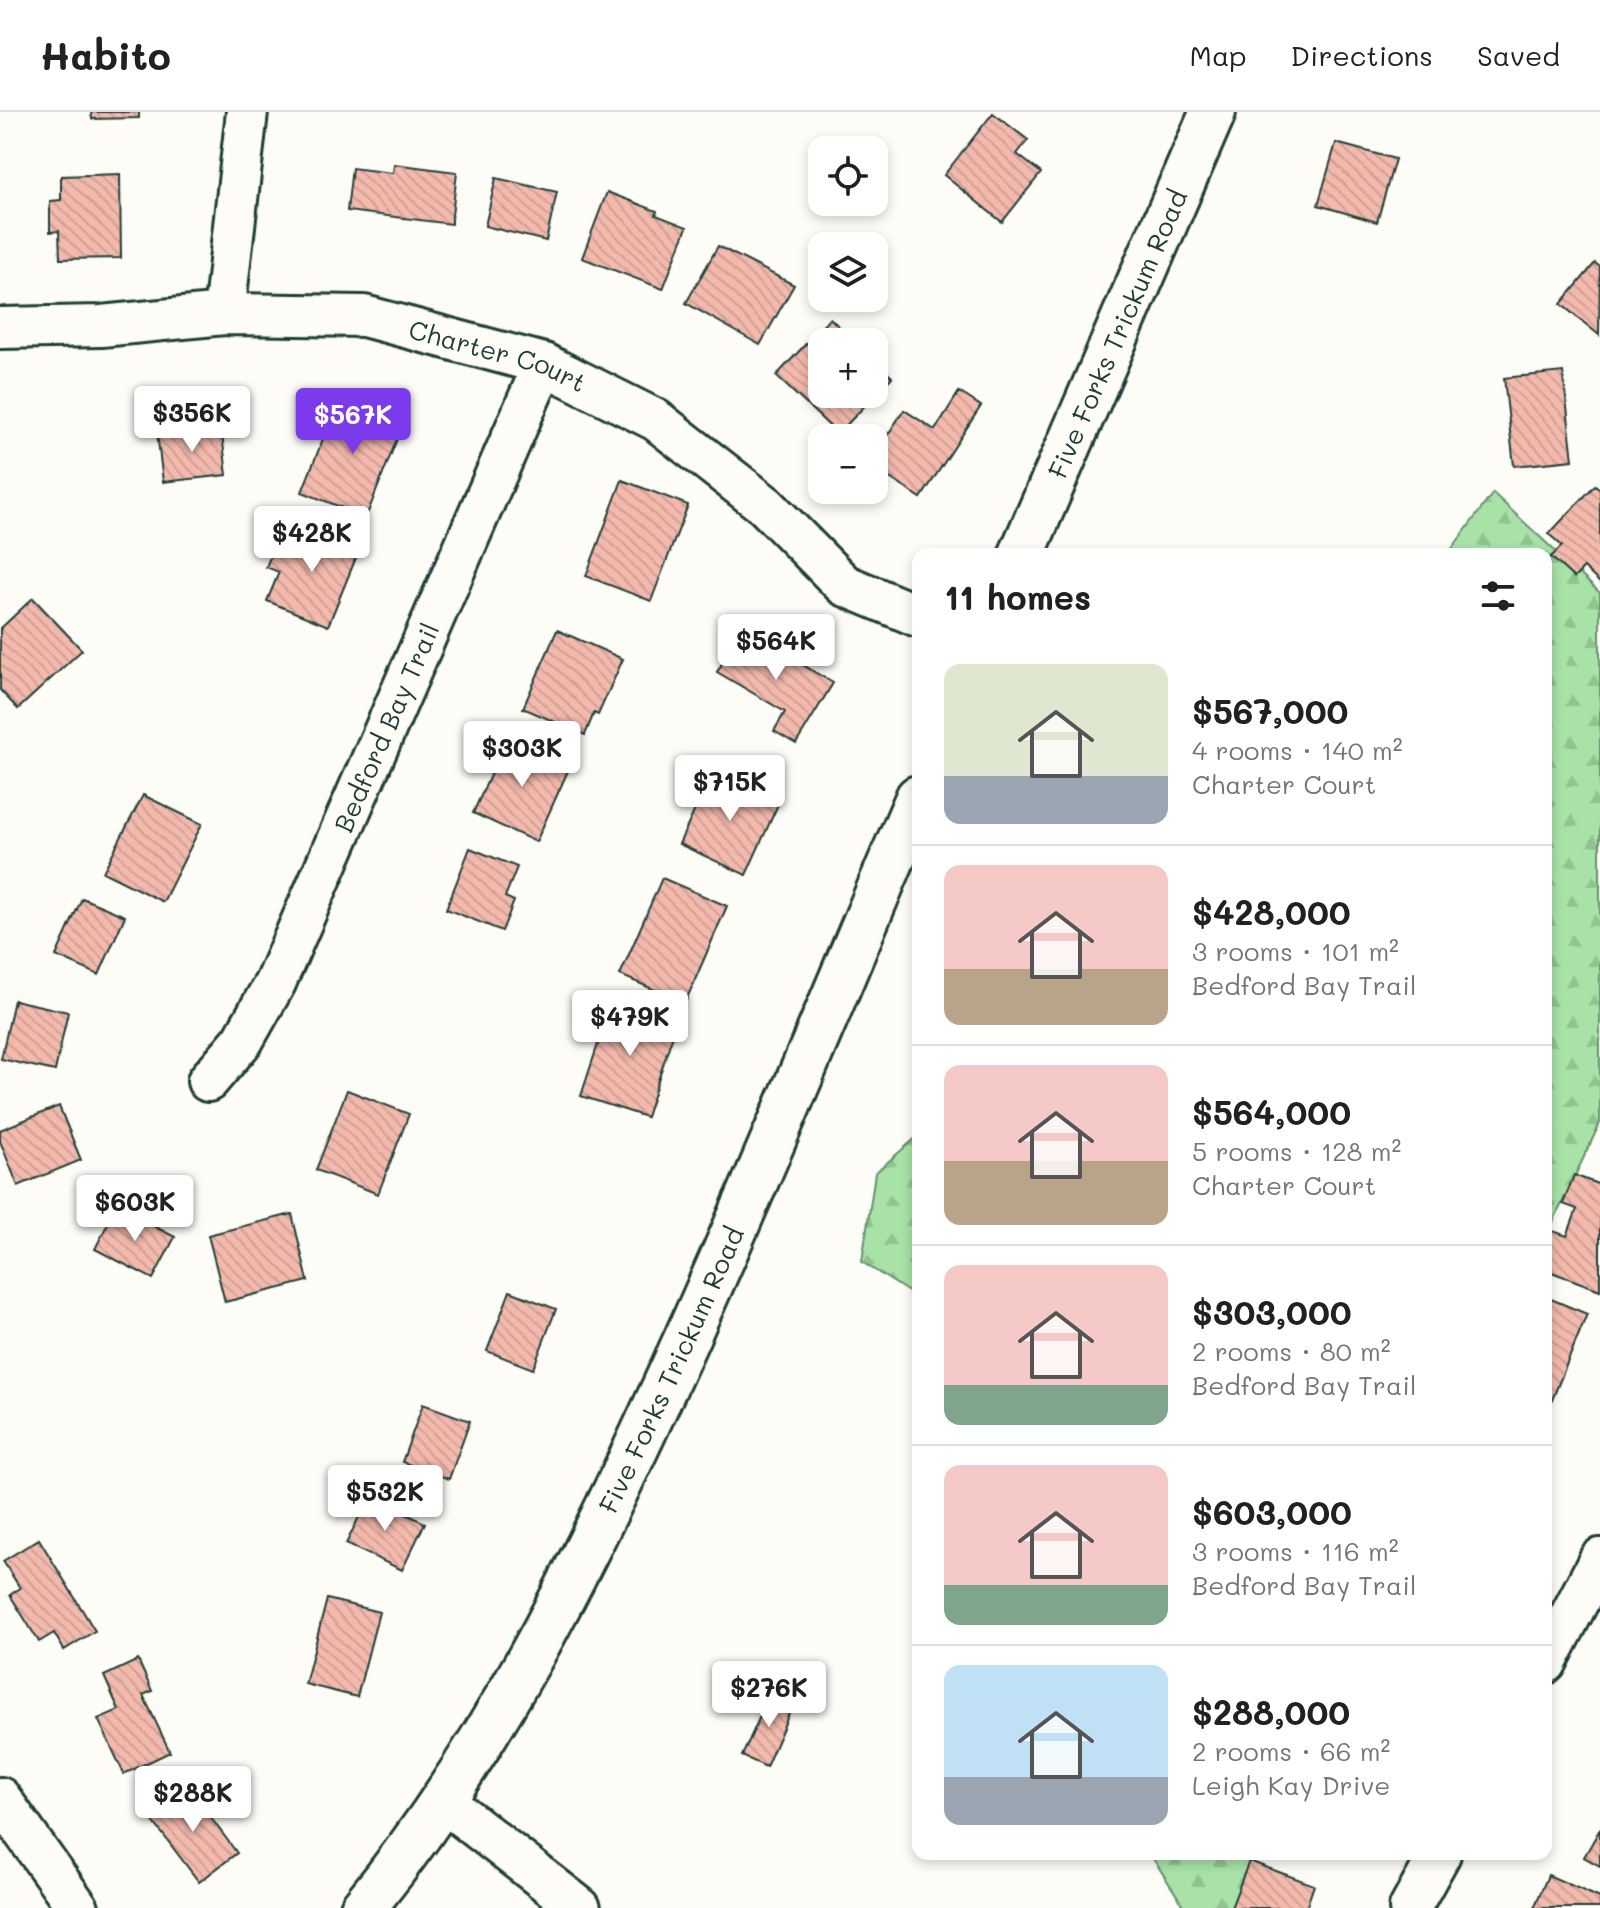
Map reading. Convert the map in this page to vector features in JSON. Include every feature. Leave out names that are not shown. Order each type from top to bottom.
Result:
[{"type":"main road","name":"Five Forks Trickum Road","points":[[1025,548],[1213,112]]},
{"type":"main road","name":"Five Forks Trickum Road","points":[[363,1908],[443,1801],[531,1660],[608,1509],[695,1321],[912,812]]},
{"type":"street","points":[[224,314],[247,112]]},
{"type":"street","name":"Charter Court","points":[[0,328],[101,326],[224,314],[364,316],[544,364],[656,420],[766,506],[844,585],[912,613]]},
{"type":"street","name":"Bedford Bay Trail","points":[[208,1081],[243,1040],[275,983],[544,364]]},
{"type":"street","points":[[1552,1651],[1600,1559]]},
{"type":"street","points":[[0,1798],[78,1908]]},
{"type":"street","points":[[443,1801],[580,1908]]},
{"type":"street","points":[[1410,1908],[1437,1860]]},
{"type":"green space","points":[[1493,493],[1552,548],[1452,548]]},
{"type":"green space","points":[[1552,548],[1600,593],[1600,1123],[1552,1224]]},
{"type":"green space","points":[[912,1141],[912,1294],[862,1262],[875,1173]]},
{"type":"green space","points":[[1154,1860],[1253,1860],[1231,1908],[1185,1908]]},
{"type":"building","points":[[91,112],[139,112],[139,118],[92,119]]},
{"type":"building","points":[[993,113],[1028,140],[1017,154],[1041,173],[1002,222],[944,175]]},
{"type":"building","points":[[1336,143],[1395,159],[1377,222],[1318,205]]},
{"type":"building","points":[[394,164],[457,172],[451,224],[347,211],[352,168],[393,173]]},
{"type":"building","points":[[120,174],[121,258],[60,259],[59,231],[50,232],[50,201],[61,200],[61,176]]},
{"type":"building","points":[[496,178],[557,192],[546,241],[485,226]]},
{"type":"building","points":[[607,192],[657,211],[656,215],[687,227],[663,289],[582,258]]},
{"type":"building","points":[[718,246],[794,285],[760,345],[686,303]]},
{"type":"building","points":[[1595,263],[1600,267],[1599,335],[1561,304]]},
{"type":"building","points":[[830,318],[840,328],[821,328]]},
{"type":"building","points":[[808,342],[808,406],[776,376]]},
{"type":"building","points":[[1563,372],[1573,460],[1514,466],[1504,378]]},
{"type":"building","points":[[959,392],[981,406],[921,498],[888,477],[888,435],[904,410],[935,430]]},
{"type":"building","points":[[340,396],[404,421],[366,517],[302,492]]},
{"type":"building","points":[[810,408],[863,408],[847,424],[827,424]]},
{"type":"building","points":[[221,426],[227,475],[163,482],[157,433]]},
{"type":"building","points":[[622,480],[688,505],[651,601],[586,576]]},
{"type":"building","points":[[1595,485],[1600,489],[1600,583],[1584,568],[1574,578],[1552,558],[1562,546],[1549,534]]},
{"type":"building","points":[[300,523],[360,548],[328,626],[267,601],[279,572],[266,567],[274,547],[288,552]]},
{"type":"building","points":[[33,598],[82,650],[18,709],[0,690],[0,629]]},
{"type":"building","points":[[743,629],[833,683],[796,744],[774,731],[785,712],[717,672]]},
{"type":"building","points":[[557,630],[623,659],[598,715],[594,713],[585,735],[523,708]]},
{"type":"building","points":[[508,736],[571,764],[536,842],[473,813]]},
{"type":"building","points":[[720,772],[780,800],[746,875],[679,844],[700,799],[705,801]]},
{"type":"building","points":[[143,795],[202,824],[163,902],[103,872]]},
{"type":"building","points":[[470,848],[517,867],[505,897],[514,901],[502,931],[446,909]]},
{"type":"building","points":[[662,878],[727,906],[685,1003],[620,975]]},
{"type":"building","points":[[82,898],[125,916],[99,975],[56,956]]},
{"type":"building","points":[[613,998],[678,1019],[646,1117],[581,1096]]},
{"type":"building","points":[[14,1000],[68,1012],[55,1071],[1,1059]]},
{"type":"building","points":[[347,1090],[409,1114],[378,1194],[316,1170]]},
{"type":"building","points":[[59,1106],[81,1160],[18,1186],[0,1141],[0,1130]]},
{"type":"building","points":[[1574,1175],[1600,1185],[1600,1290],[1552,1272],[1552,1231],[1567,1236],[1577,1209],[1563,1204]]},
{"type":"building","points":[[116,1207],[175,1237],[153,1279],[95,1249]]},
{"type":"building","points":[[292,1214],[308,1281],[225,1302],[208,1235]]},
{"type":"building","points":[[510,1291],[556,1309],[533,1369],[487,1351]]},
{"type":"building","points":[[1552,1299],[1587,1314],[1552,1400]]},
{"type":"building","points":[[423,1404],[470,1421],[449,1479],[402,1462]]},
{"type":"building","points":[[369,1496],[425,1523],[402,1570],[346,1544]]},
{"type":"building","points":[[39,1539],[95,1631],[64,1650],[54,1633],[39,1642],[10,1595],[20,1588],[3,1561]]},
{"type":"building","points":[[327,1599],[379,1612],[357,1697],[305,1684]]},
{"type":"building","points":[[138,1660],[152,1691],[143,1695],[170,1752],[124,1774],[98,1719],[119,1710],[104,1676]]},
{"type":"building","points":[[772,1690],[795,1700],[766,1767],[742,1756]]},
{"type":"building","points":[[188,1787],[237,1853],[199,1882],[149,1816]]},
{"type":"building","points":[[1600,1829],[1600,1866],[1584,1857]]},
{"type":"building","points":[[1249,1861],[1314,1885],[1306,1908],[1231,1908]]},
{"type":"building","points":[[1548,1875],[1600,1898],[1600,1908],[1534,1908]]}]
